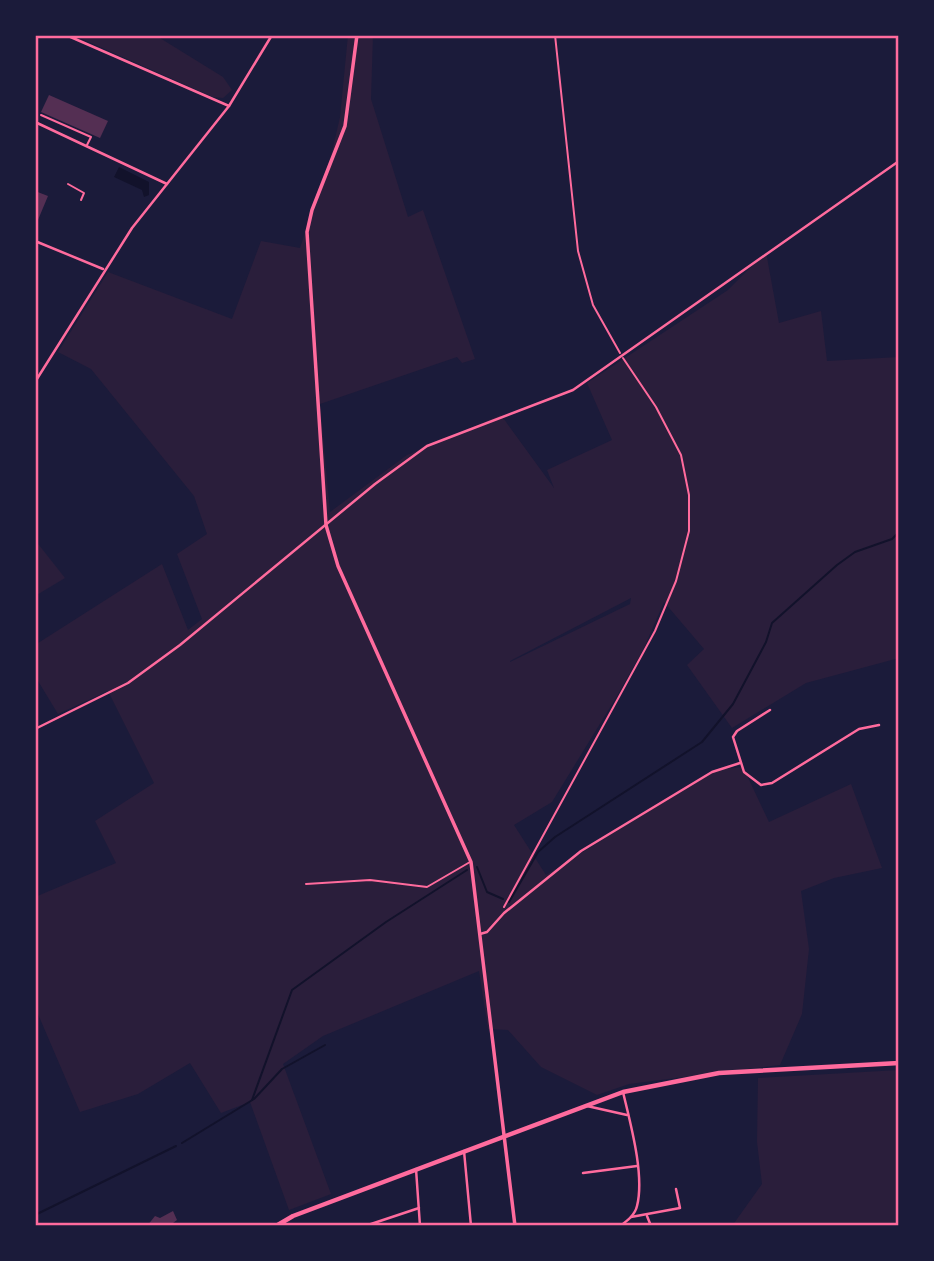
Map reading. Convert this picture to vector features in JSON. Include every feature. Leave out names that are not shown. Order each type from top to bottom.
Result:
[{"type":"main road","points":[[276,1226],[293,1216],[622,1092],[696,1076],[899,1063]]},
{"type":"street","points":[[66,35],[229,106]]},
{"type":"street","points":[[35,382],[60,347],[105,269],[167,184],[229,106],[272,35]]},
{"type":"street","points":[[356,35],[345,126],[312,210],[307,232],[326,526],[338,566],[471,862],[515,1226]]},
{"type":"street","points":[[35,122],[167,184]]},
{"type":"street","points":[[35,729],[111,693],[180,645],[374,484],[427,446],[573,390],[899,161]]},
{"type":"street","points":[[35,241],[105,269]]},
{"type":"street","points":[[770,710],[737,731],[733,737],[740,764],[756,783],[772,783],[859,729],[879,725]]},
{"type":"street","points":[[480,934],[487,932],[500,918],[581,851],[712,772],[740,764]]},
{"type":"street","points":[[620,1226],[631,1217],[637,1207],[637,1166],[622,1092]]},
{"type":"street","points":[[586,1104],[595,1110],[627,1115]]},
{"type":"street","points":[[464,1151],[471,1226]]},
{"type":"street","points":[[583,1173],[637,1166]]},
{"type":"street","points":[[415,1169],[420,1226]]},
{"type":"street","points":[[631,1217],[680,1208],[676,1189]]},
{"type":"street","points":[[365,1226],[419,1208]]},
{"type":"street","points":[[647,1216],[651,1226]]},
{"type":"lane","points":[[41,115],[91,137],[86,146]]},
{"type":"lane","points":[[306,884],[370,880],[427,887],[471,862]]},
{"type":"path","points":[[500,918],[515,884],[655,631],[676,581],[689,531],[689,495],[681,455],[656,407],[593,305],[578,251],[555,35]]},
{"type":"path","points":[[68,184],[84,193],[81,200]]},
{"type":"shaded area","points":[[73,35],[155,35],[223,77],[232,90],[223,98],[213,97]]},
{"type":"shaded area","points":[[348,35],[373,35],[371,99],[408,217],[423,210],[475,359],[462,363],[457,357],[320,404],[330,512],[407,455],[501,415],[554,488],[547,470],[612,440],[587,383],[728,290],[766,252],[779,323],[821,311],[827,361],[899,357],[899,658],[806,683],[732,728],[687,665],[704,649],[664,602],[643,650],[552,802],[514,825],[546,875],[714,770],[743,767],[769,822],[851,784],[882,868],[834,878],[801,891],[809,949],[802,1014],[780,1065],[629,1084],[597,1095],[541,1067],[508,1030],[488,1029],[479,971],[323,1036],[283,1064],[331,1194],[289,1210],[250,1102],[221,1113],[190,1063],[138,1094],[80,1112],[35,1007],[35,897],[116,863],[95,821],[154,783],[108,691],[58,714],[35,676],[35,645],[162,564],[188,630],[202,619],[177,554],[207,534],[194,496],[91,369],[58,352],[108,272],[232,319],[261,241],[300,248],[332,152],[340,117]],"holes":[[[631,598],[630,604],[510,662]]]},
{"type":"shaded area","points":[[119,167],[149,182],[149,195],[144,197],[142,190],[114,177]]},
{"type":"shaded area","points":[[35,540],[65,578],[35,596]]},
{"type":"shaded area","points":[[899,1070],[899,1226],[732,1226],[762,1184],[757,1142],[758,1078]]},
{"type":"building","points":[[49,95],[108,121],[100,138],[41,112]]},
{"type":"building","points":[[35,191],[48,196],[35,227]]},
{"type":"building","points":[[173,1211],[177,1220],[173,1223],[147,1226],[155,1216],[160,1218]]},
{"type":"waterway","points":[[509,902],[538,852],[555,837],[702,742],[733,704],[766,642],[772,623],[855,552],[892,539],[899,532]]},
{"type":"waterway","points":[[477,867],[487,892],[503,899]]},
{"type":"waterway","points":[[252,1100],[292,990],[386,922],[467,870]]},
{"type":"waterway","points":[[182,1143],[254,1099],[282,1069],[325,1045]]},
{"type":"waterway","points":[[35,1215],[176,1146]]}]
